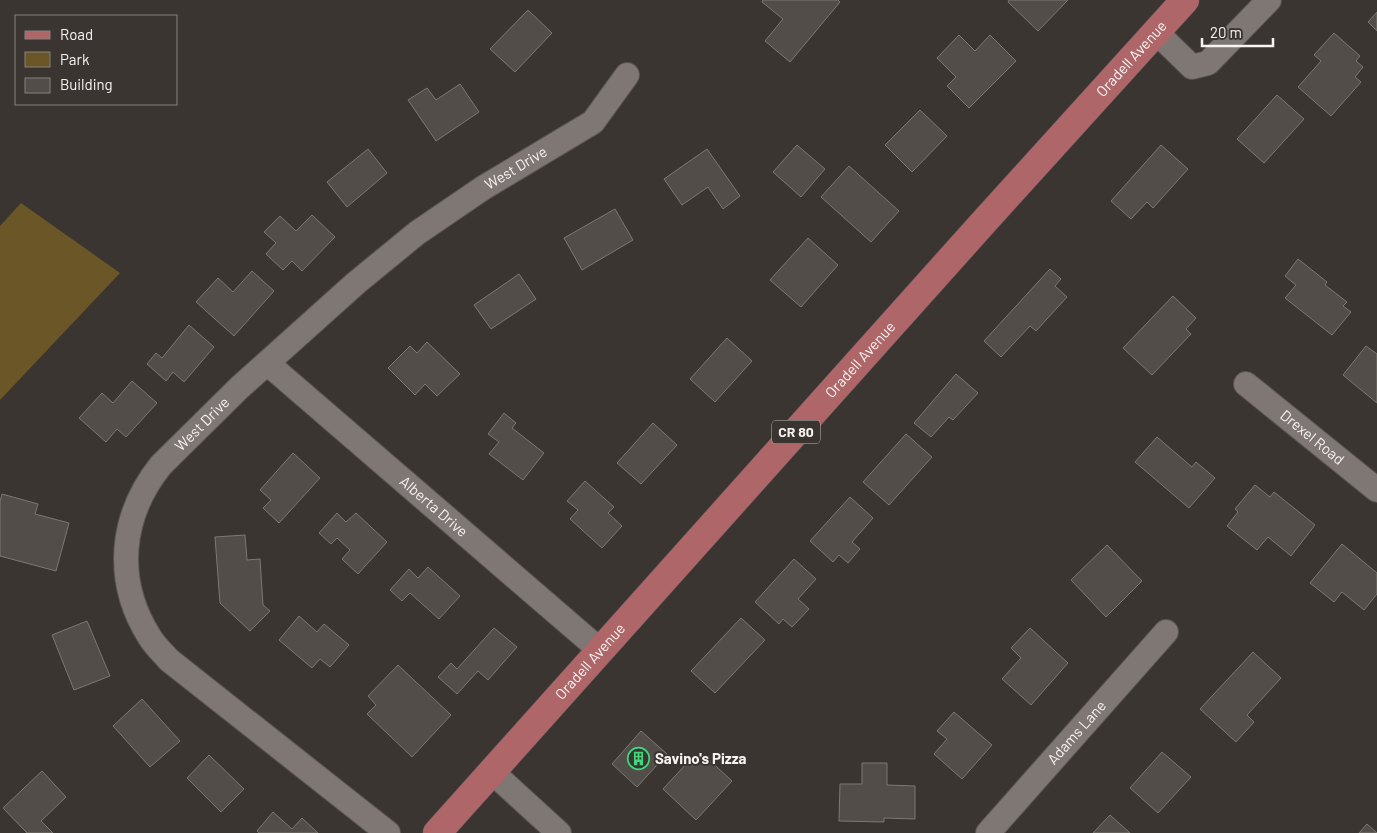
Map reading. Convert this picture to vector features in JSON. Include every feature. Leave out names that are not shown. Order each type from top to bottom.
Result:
[{"type":"main road","name":"Oradell Avenue","points":[[436,833],[1185,0]]},
{"type":"street","points":[[1156,32],[1192,67],[1208,63],[1269,0]]},
{"type":"street","name":"West Drive","points":[[388,833],[169,660],[150,638],[136,611],[127,581],[126,554],[129,529],[137,504],[151,478],[161,465],[267,363],[356,283],[417,233],[483,188],[593,122],[627,75]]},
{"type":"street","name":"Alberta Drive","points":[[267,363],[601,650]]},
{"type":"street","name":"Drexel Road","points":[[1246,384],[1377,490]]},
{"type":"street","name":"Adams Lane","points":[[988,833],[1166,632]]},
{"type":"street","points":[[492,772],[559,833]]},
{"type":"green space","points":[[21,203],[120,273],[0,400],[0,226]]},
{"type":"building","points":[[763,0],[838,0],[840,2],[790,62],[765,41],[783,19],[762,2]]},
{"type":"building","points":[[1009,0],[1068,0],[1038,31],[1008,2]]},
{"type":"building","points":[[528,10],[552,33],[515,72],[490,49]]},
{"type":"building","points":[[1377,12],[1377,31],[1368,22]]},
{"type":"building","points":[[1334,33],[1360,56],[1356,61],[1363,67],[1355,77],[1361,82],[1331,116],[1298,87],[1321,61],[1314,55]]},
{"type":"building","points":[[959,35],[975,51],[990,35],[1016,61],[969,108],[947,86],[956,77],[937,58]]},
{"type":"building","points":[[460,84],[479,112],[436,141],[408,100],[427,88],[436,100]]},
{"type":"building","points":[[1277,95],[1304,119],[1264,163],[1237,139]]},
{"type":"building","points":[[920,110],[947,136],[912,172],[885,145]]},
{"type":"building","points":[[797,145],[825,169],[801,197],[773,172]]},
{"type":"building","points":[[1161,145],[1188,169],[1153,208],[1147,202],[1131,219],[1111,201]]},
{"type":"building","points":[[368,149],[387,173],[347,207],[327,182]]},
{"type":"building","points":[[707,149],[740,196],[723,209],[708,187],[682,205],[664,179]]},
{"type":"building","points":[[849,166],[899,211],[871,242],[821,197]]},
{"type":"building","points":[[615,209],[633,240],[582,270],[564,238]]},
{"type":"building","points":[[312,215],[335,237],[302,271],[292,261],[283,270],[266,254],[276,243],[264,232],[280,216],[296,231]]},
{"type":"building","points":[[808,238],[838,265],[801,307],[770,280]]},
{"type":"building","points":[[1298,259],[1327,282],[1325,285],[1347,302],[1343,306],[1351,312],[1332,335],[1285,298],[1296,285],[1285,276]]},
{"type":"building","points":[[1050,269],[1061,279],[1055,286],[1067,297],[1036,331],[1030,326],[1001,357],[984,341]]},
{"type":"building","points":[[252,271],[274,291],[234,336],[196,302],[218,278],[233,292]]},
{"type":"building","points":[[519,274],[536,299],[491,329],[474,305]]},
{"type":"building","points":[[1173,296],[1196,318],[1186,329],[1191,334],[1152,375],[1123,348]]},
{"type":"building","points":[[189,325],[214,347],[184,382],[173,372],[166,381],[147,364],[156,353],[162,358]]},
{"type":"building","points":[[727,338],[752,361],[715,402],[690,379]]},
{"type":"building","points":[[427,342],[460,374],[437,396],[425,384],[415,395],[388,368],[410,346],[417,353]]},
{"type":"building","points":[[1366,346],[1377,354],[1377,403],[1343,375]]},
{"type":"building","points":[[956,374],[978,393],[953,420],[949,417],[931,437],[914,423]]},
{"type":"building","points":[[132,381],[157,403],[126,437],[117,429],[106,442],[79,418],[102,393],[113,403]]},
{"type":"building","points":[[504,413],[516,423],[512,428],[544,453],[523,480],[489,454],[499,442],[488,434]]},
{"type":"building","points":[[653,423],[677,445],[641,484],[617,463]]},
{"type":"building","points":[[906,434],[932,457],[889,505],[863,482]]},
{"type":"building","points":[[1157,437],[1192,467],[1196,462],[1215,478],[1189,508],[1135,462]]},
{"type":"building","points":[[293,453],[320,478],[279,523],[263,508],[271,500],[260,490]]},
{"type":"building","points":[[585,481],[614,507],[608,513],[622,526],[602,548],[570,519],[578,510],[567,501]]},
{"type":"building","points":[[1255,485],[1270,497],[1274,492],[1315,525],[1291,556],[1268,537],[1257,550],[1227,526],[1238,512],[1235,509]]},
{"type":"building","points":[[2,494],[38,504],[35,514],[69,523],[56,571],[0,556],[0,502]]},
{"type":"building","points":[[850,497],[873,518],[852,542],[860,549],[848,563],[839,555],[833,562],[810,541]]},
{"type":"building","points":[[337,513],[346,522],[356,513],[387,542],[358,574],[342,559],[350,550],[337,538],[331,544],[319,533]]},
{"type":"building","points":[[245,535],[247,560],[260,559],[263,605],[270,611],[250,631],[220,603],[215,537]]},
{"type":"building","points":[[1342,544],[1377,573],[1377,594],[1364,610],[1342,592],[1334,602],[1310,583]]},
{"type":"building","points":[[1107,545],[1142,581],[1106,617],[1071,580]]},
{"type":"building","points":[[794,559],[816,579],[798,599],[809,609],[792,627],[783,619],[779,624],[755,602]]},
{"type":"building","points":[[428,567],[460,596],[439,619],[410,593],[402,601],[390,590],[409,569],[418,578]]},
{"type":"building","points":[[299,616],[317,632],[324,624],[349,645],[330,667],[320,659],[312,668],[279,640]]},
{"type":"building","points":[[741,618],[765,640],[715,693],[691,671]]},
{"type":"building","points":[[87,621],[110,676],[74,690],[52,635]]},
{"type":"building","points":[[494,628],[517,647],[488,680],[478,671],[457,694],[438,677],[451,663],[457,669]]},
{"type":"building","points":[[1030,628],[1068,663],[1031,705],[1002,679],[1021,658],[1011,648]]},
{"type":"building","points":[[1253,652],[1281,678],[1247,715],[1254,722],[1236,742],[1200,709]]},
{"type":"building","points":[[398,665],[451,715],[412,757],[367,714],[376,705],[368,696]]},
{"type":"building","points":[[142,699],[180,741],[150,767],[113,726]]},
{"type":"building","points":[[954,712],[992,745],[962,779],[934,754],[947,739],[937,731]]},
{"type":"building","name":"Savino's Pizza","points":[[641,731],[667,754],[637,787],[612,764]]},
{"type":"building","points":[[1162,752],[1191,777],[1158,813],[1130,788]]},
{"type":"building","points":[[703,754],[732,781],[696,820],[663,789],[688,762],[692,766]]},
{"type":"building","points":[[209,755],[244,789],[221,812],[187,778]]},
{"type":"building","points":[[862,763],[887,763],[887,785],[915,786],[915,819],[884,818],[884,822],[839,821],[840,784],[862,784]]},
{"type":"building","points":[[42,771],[66,797],[41,821],[53,833],[27,833],[3,808]]},
{"type":"building","points":[[273,812],[292,829],[302,818],[318,833],[259,833],[257,831]]},
{"type":"building","points":[[1110,815],[1130,833],[1093,833]]},
{"type":"building","points":[[1367,824],[1377,833],[1359,833]]},
{"type":"place","name":"Savino's Pizza","points":[[639,759]]}]
